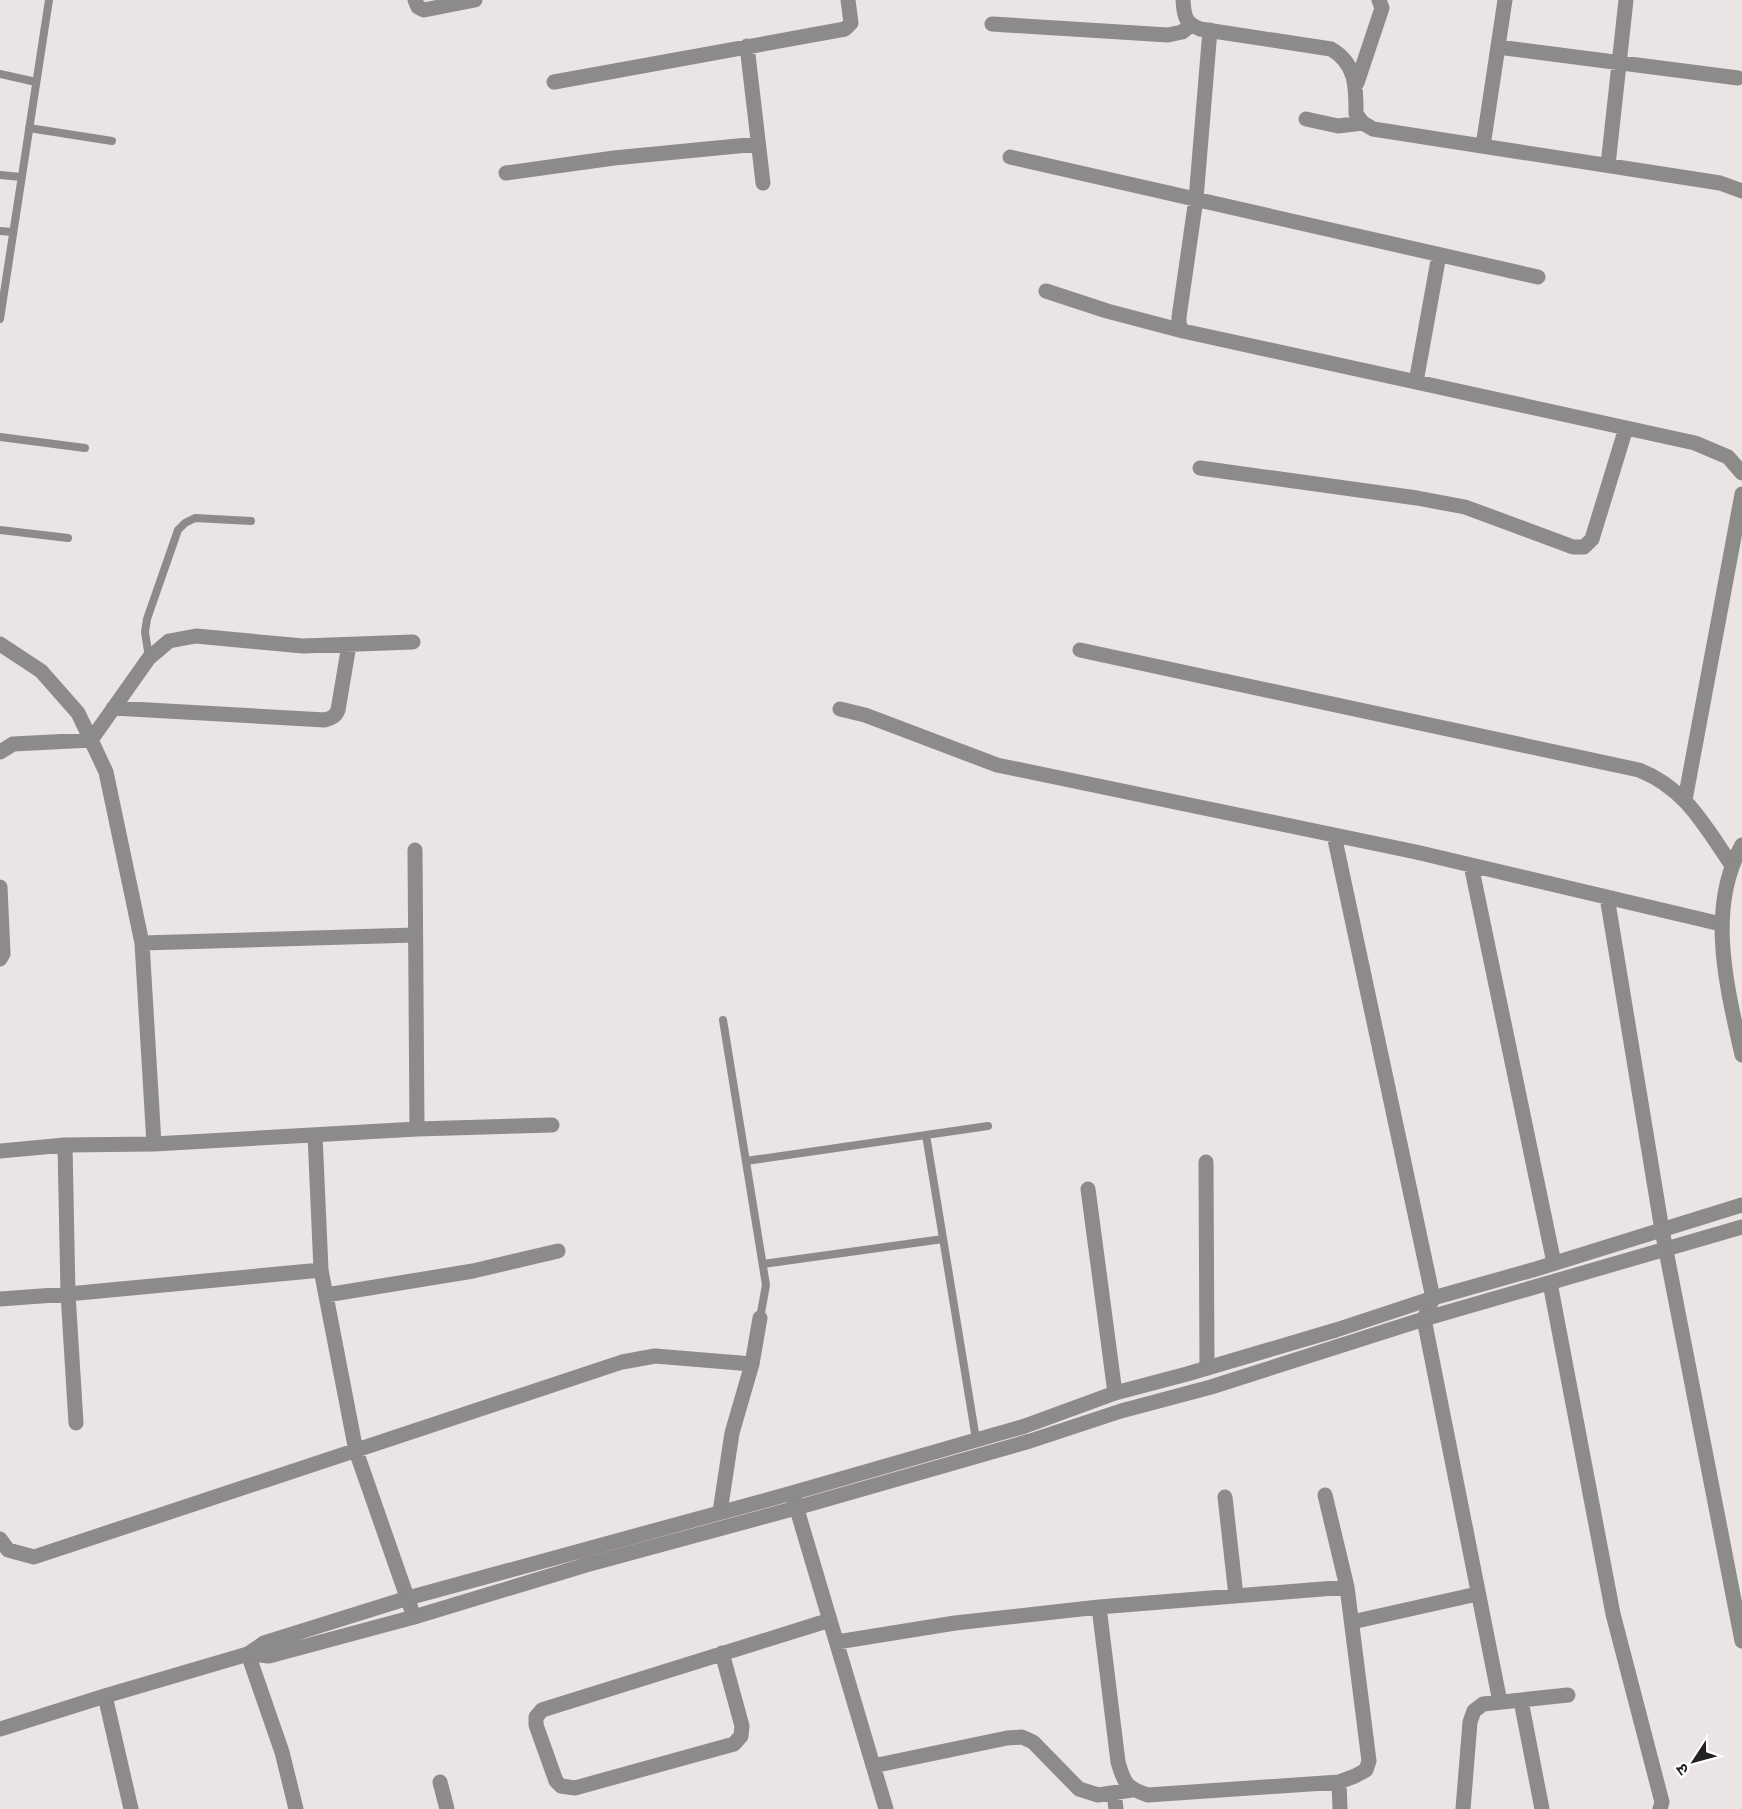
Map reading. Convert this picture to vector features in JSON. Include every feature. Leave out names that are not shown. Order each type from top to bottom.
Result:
[{"type":"street","points":[[415,0],[418,7],[424,10],[475,0]]},
{"type":"street","points":[[554,82],[845,29],[851,23],[848,0]]},
{"type":"street","points":[[1183,0],[1185,20],[1191,25],[1331,49],[1346,61],[1356,83]]},
{"type":"street","points":[[1483,146],[1505,0]]},
{"type":"street","points":[[1608,165],[1626,0]]},
{"type":"street","points":[[1376,2],[1382,8],[1356,83],[1356,114],[1363,123],[1373,129],[1720,183],[1742,191]]},
{"type":"street","points":[[992,24],[1168,35],[1182,32],[1191,25]]},
{"type":"street","points":[[1183,331],[1179,325],[1179,317],[1196,200],[1210,30]]},
{"type":"street","points":[[747,46],[763,183]]},
{"type":"street","points":[[1498,47],[1738,78]]},
{"type":"street","points":[[1306,119],[1338,126],[1363,123]]},
{"type":"street","points":[[506,173],[614,158],[758,144]]},
{"type":"street","points":[[1010,157],[1538,277]]},
{"type":"street","points":[[1416,382],[1439,255]]},
{"type":"street","points":[[1046,291],[1192,335],[1695,442],[1728,457],[1742,473]]},
{"type":"street","points":[[1200,468],[1418,498],[1465,507],[1574,547],[1584,547],[1592,539],[1626,428]]},
{"type":"street","points":[[1685,800],[1742,494]]},
{"type":"street","points":[[91,740],[149,658],[169,641],[196,636],[303,646],[413,642]]},
{"type":"street","points":[[0,644],[41,671],[78,713],[106,772],[142,943],[154,1144]]},
{"type":"street","points":[[113,708],[325,720],[336,715],[338,710],[349,645]]},
{"type":"street","points":[[1080,650],[1639,770],[1658,777],[1685,800],[1731,864]]},
{"type":"street","points":[[840,709],[865,715],[997,765],[1471,865],[1721,924]]},
{"type":"street","points":[[0,752],[14,744],[91,740]]},
{"type":"street","points":[[1334,835],[1433,1298],[1424,1319],[1500,1702]]},
{"type":"street","points":[[1742,845],[1731,864],[1723,895],[1721,924],[1729,996],[1742,1055]]},
{"type":"street","points":[[415,850],[417,1129]]},
{"type":"street","points":[[1471,865],[1554,1263]]},
{"type":"street","points":[[0,887],[3,954],[0,959]]},
{"type":"street","points":[[1607,897],[1662,1230],[1742,1641]]},
{"type":"street","points":[[142,943],[415,935]]},
{"type":"street","points":[[0,1151],[64,1145],[154,1144],[417,1129],[552,1125]]},
{"type":"street","points":[[315,1135],[321,1270],[356,1451],[414,1617]]},
{"type":"street","points":[[64,1145],[68,1294],[76,1423]]},
{"type":"street","points":[[1206,1162],[1207,1368]]},
{"type":"street","points":[[1088,1189],[1114,1393]]},
{"type":"street","points":[[0,1729],[248,1654],[264,1643],[408,1598],[792,1493],[1025,1426],[1114,1393],[1336,1330],[1433,1298],[1742,1205]]},
{"type":"street","points":[[248,1654],[269,1656],[414,1617],[586,1565],[796,1508],[1030,1441],[1121,1411],[1211,1387],[1424,1319],[1742,1227]]},
{"type":"street","points":[[326,1294],[473,1271],[558,1251]]},
{"type":"street","points":[[0,1299],[321,1270]]},
{"type":"street","points":[[1550,1282],[1613,1614],[1662,1802],[1660,1809]]},
{"type":"street","points":[[720,1512],[732,1433],[752,1364],[760,1318]]},
{"type":"street","points":[[0,1539],[8,1550],[34,1557],[622,1362],[655,1356],[752,1364]]},
{"type":"street","points":[[792,1493],[886,1809]]},
{"type":"street","points":[[873,1766],[1006,1738],[1022,1737],[1032,1742],[1079,1789],[1098,1795],[1132,1790],[1148,1795],[1339,1782],[1366,1770],[1369,1761],[1347,1587],[1325,1495]]},
{"type":"street","points":[[1225,1497],[1236,1596]]},
{"type":"street","points":[[837,1642],[955,1623],[1099,1607],[1347,1587]]},
{"type":"street","points":[[1352,1622],[1477,1594]]},
{"type":"street","points":[[1099,1607],[1118,1762],[1123,1778],[1132,1790]]},
{"type":"street","points":[[722,1653],[742,1726],[741,1736],[735,1744],[575,1788],[561,1786],[556,1781],[536,1725],[536,1717],[542,1710],[722,1653],[830,1620]]},
{"type":"street","points":[[248,1654],[282,1752],[296,1809]]},
{"type":"street","points":[[1463,1809],[1470,1722],[1474,1711],[1484,1704],[1568,1695]]},
{"type":"street","points":[[105,1696],[131,1809]]},
{"type":"street","points":[[1521,1701],[1542,1809]]},
{"type":"street","points":[[440,1782],[447,1809]]},
{"type":"street","points":[[1339,1782],[1340,1809]]},
{"type":"street","points":[[1114,1792],[1116,1809]]},
{"type":"lane","points":[[0,319],[49,0]]},
{"type":"lane","points":[[0,74],[36,82]]},
{"type":"lane","points":[[29,128],[112,141]]},
{"type":"lane","points":[[0,174],[21,177]]},
{"type":"lane","points":[[0,231],[13,232]]},
{"type":"lane","points":[[0,437],[85,448]]},
{"type":"lane","points":[[149,658],[145,632],[147,619],[178,531],[185,523],[195,518],[251,521]]},
{"type":"lane","points":[[0,530],[69,538]]},
{"type":"lane","points":[[723,1020],[766,1285],[760,1318]]},
{"type":"lane","points":[[746,1161],[988,1126]]},
{"type":"lane","points":[[926,1136],[976,1439]]},
{"type":"lane","points":[[763,1264],[943,1239]]}]
